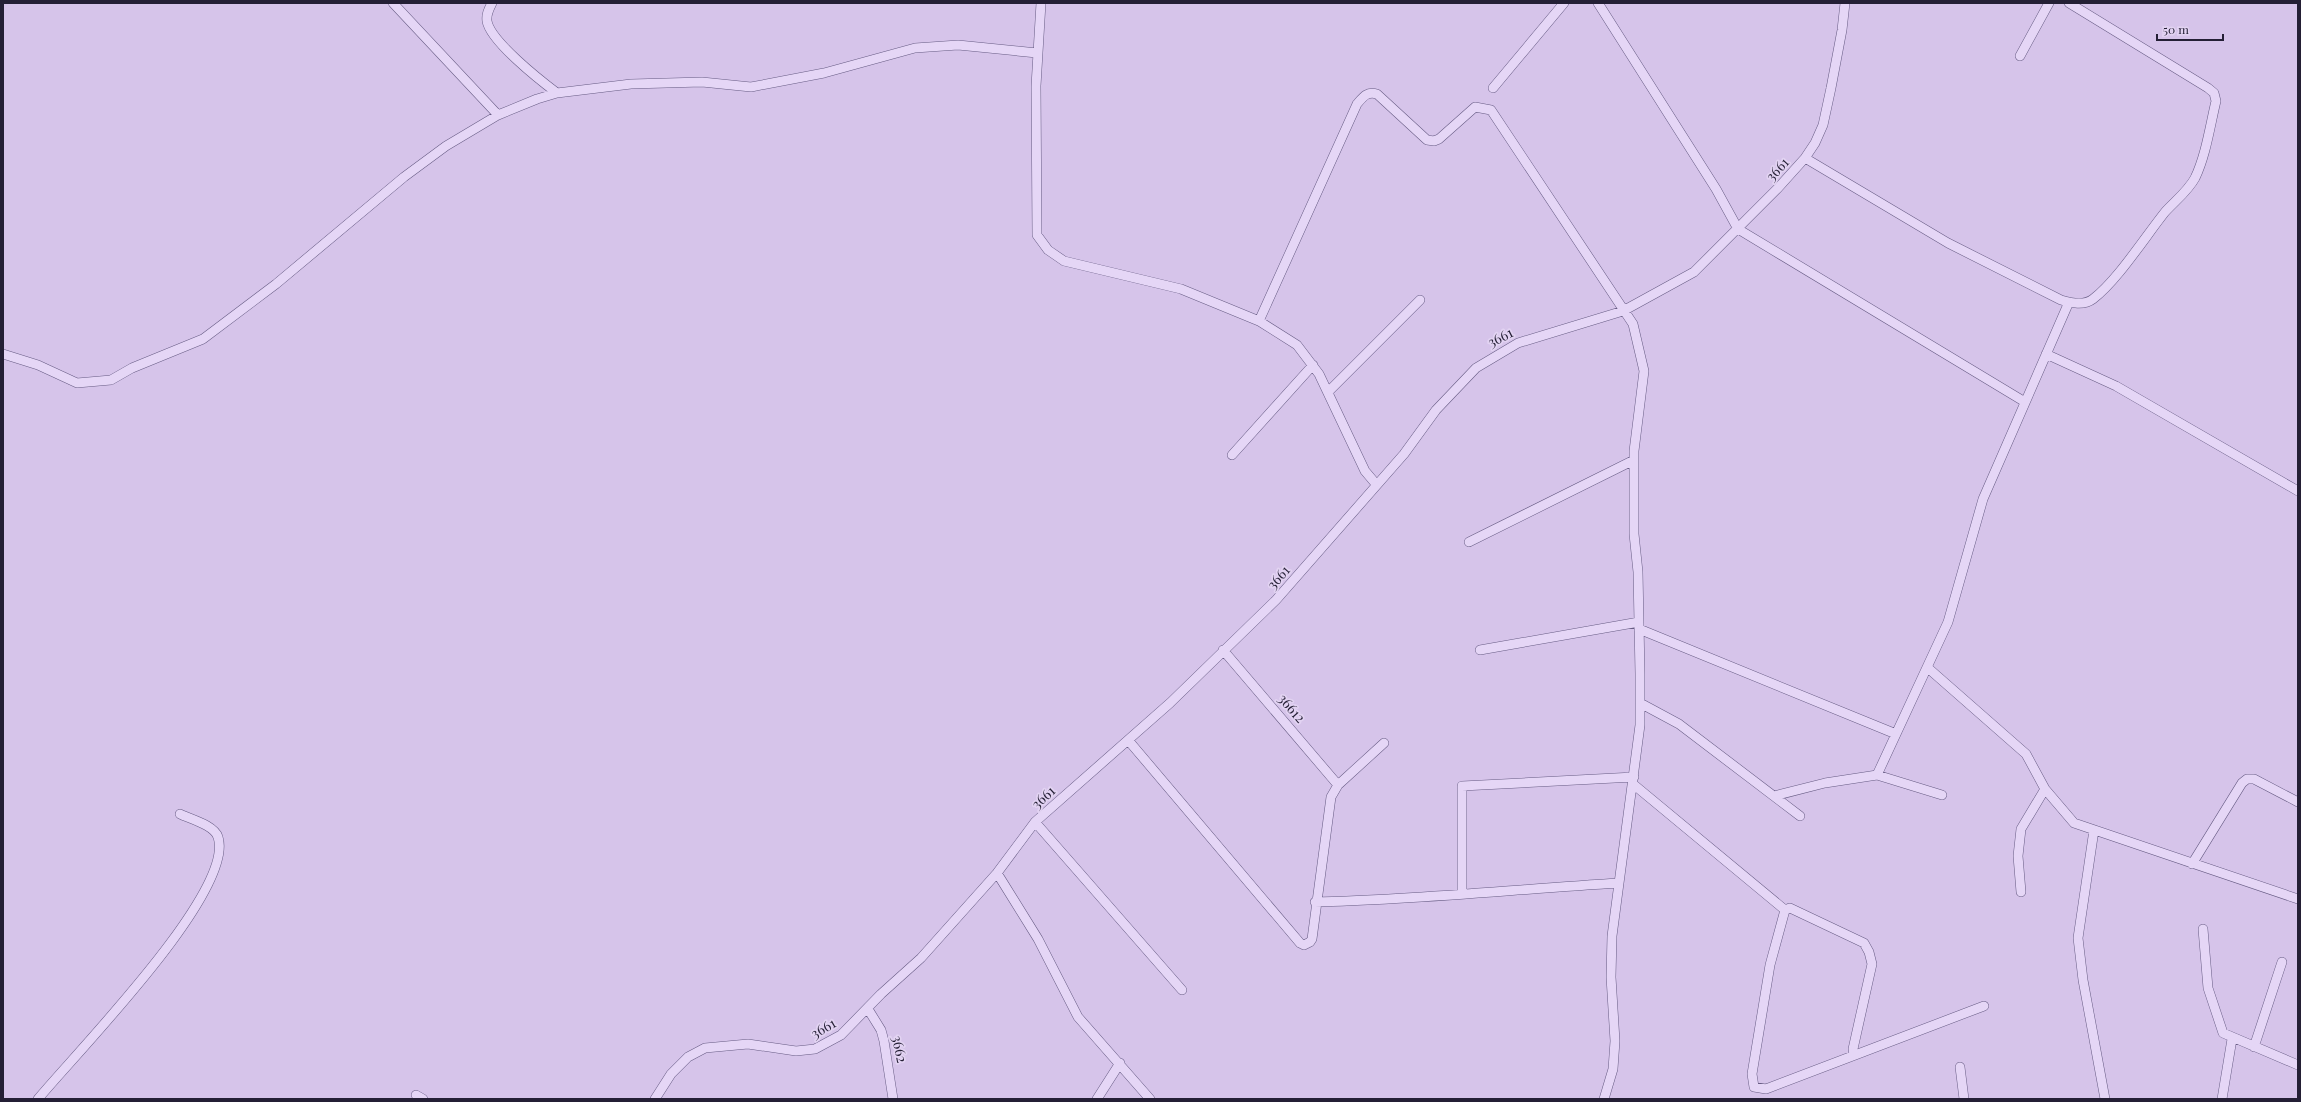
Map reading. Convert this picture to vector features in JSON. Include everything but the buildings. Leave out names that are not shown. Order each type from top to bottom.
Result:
[{"type":"street","points":[[393,3],[498,115]]},
{"type":"street","points":[[492,3],[487,14],[487,22],[491,30],[506,50],[558,93]]},
{"type":"street","points":[[1041,3],[1037,53],[1037,235],[1048,250],[1064,261],[1181,289],[1259,321],[1297,344],[1313,365],[1328,392],[1365,471],[1376,484]]},
{"type":"street","points":[[1493,88],[1564,3]]},
{"type":"street","points":[[1598,3],[1716,189],[1738,229],[2025,402]]},
{"type":"street","name":"3661","points":[[655,1099],[671,1074],[688,1056],[705,1048],[748,1044],[796,1051],[815,1049],[842,1035],[881,994],[921,958],[997,873],[1035,822],[1170,703],[1276,600],[1376,484],[1404,454],[1436,410],[1476,368],[1528,339],[1623,311],[1694,272],[1738,229],[1805,158],[1815,143],[1823,125],[1842,30],[1845,3]]},
{"type":"street","points":[[2020,56],[2049,3]]},
{"type":"street","points":[[1805,158],[1948,243],[2061,300],[2076,304],[2092,300],[2109,283],[2174,202],[2187,190],[2195,178],[2203,154],[2216,101],[2214,92],[2069,3]]},
{"type":"street","points":[[3,354],[38,365],[77,383],[110,380],[132,368],[203,338],[276,284],[404,178],[446,146],[498,115],[537,99],[558,93],[639,84],[702,82],[751,87],[824,73],[915,48],[958,45],[1037,53]]},
{"type":"street","points":[[1259,321],[1357,104],[1365,95],[1372,92],[1377,94],[1427,140],[1434,141],[1439,139],[1475,107],[1491,110],[1499,119],[1623,311],[1633,324],[1644,371],[1634,460],[1634,534],[1639,625],[1640,703],[1634,781],[1612,936],[1611,977],[1615,1041],[1613,1069],[1604,1099]]},
{"type":"street","points":[[1328,392],[1420,300]]},
{"type":"street","points":[[1876,775],[1928,668],[1948,622],[1983,499],[2069,302]]},
{"type":"street","points":[[2046,354],[2116,386],[2298,491]]},
{"type":"street","points":[[1232,454],[1313,365]]},
{"type":"street","points":[[1469,542],[1634,460]]},
{"type":"street","points":[[1480,650],[1639,625],[1896,734]]},
{"type":"street","name":"36612","points":[[1223,650],[1338,785]]},
{"type":"street","points":[[1928,668],[2026,754],[2045,789],[2074,823],[2298,899]]},
{"type":"street","points":[[1640,703],[1678,724],[1800,816]]},
{"type":"street","points":[[1128,740],[1300,943],[1304,945],[1308,944],[1312,939],[1331,797],[1338,785],[1384,743]]},
{"type":"street","points":[[1774,796],[1825,782],[1876,775],[1942,795]]},
{"type":"street","points":[[2192,864],[2242,782],[2247,779],[2254,779],[2298,802]]},
{"type":"street","points":[[1462,893],[1462,786],[1634,781],[1785,910]]},
{"type":"street","points":[[2021,892],[2018,856],[2021,829],[2045,789]]},
{"type":"street","points":[[38,1099],[107,1022],[167,948],[196,908],[218,857],[219,842],[217,835],[210,829],[180,814]]},
{"type":"street","points":[[1035,822],[1182,990]]},
{"type":"street","points":[[2094,830],[2078,938],[2082,980],[2105,1099]]},
{"type":"street","points":[[997,873],[1038,939],[1078,1017],[1120,1062],[1150,1099]]},
{"type":"street","points":[[1316,902],[1417,899],[1462,893],[1619,883]]},
{"type":"street","points":[[1785,910],[1790,908],[1803,913],[1864,943],[1869,952],[1872,964],[1853,1049],[1854,1055]]},
{"type":"street","points":[[1785,910],[1769,972],[1752,1074],[1754,1087],[1766,1089],[1984,1006]]},
{"type":"street","points":[[2203,929],[2208,988],[2223,1034],[2298,1065]]},
{"type":"street","points":[[2254,1047],[2282,962]]},
{"type":"street","name":"3662","points":[[868,1009],[881,1030],[893,1099]]},
{"type":"street","points":[[2222,1099],[2232,1039]]},
{"type":"street","points":[[1097,1099],[1120,1062]]},
{"type":"street","points":[[1960,1067],[1964,1099]]}]
